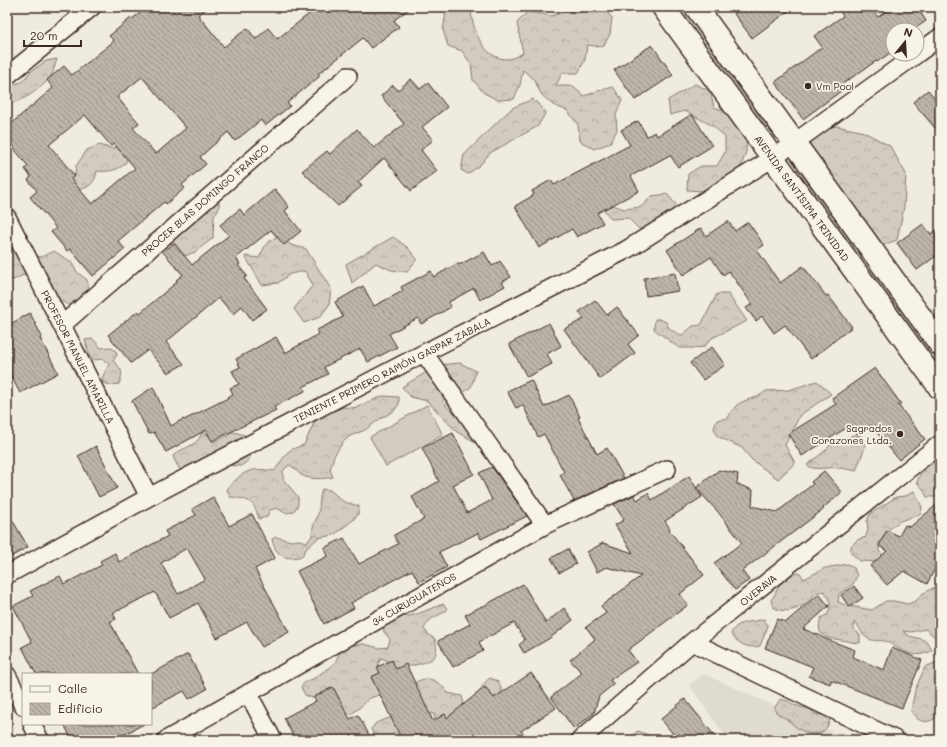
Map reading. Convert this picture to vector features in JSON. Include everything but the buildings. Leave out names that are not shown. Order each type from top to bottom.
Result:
[{"type":"main road","name":"AVENIDA SANTÍSIMA TRINIDAD","points":[[663,7],[940,388]]},
{"type":"main road","points":[[696,7],[940,344]]},
{"type":"street","points":[[7,76],[92,7]]},
{"type":"street","name":"TENIENTE PRIMERO RAMÓN GASPAR ZABALA","points":[[925,48],[940,37]]},
{"type":"street","name":"TENIENTE PRIMERO RAMÓN GASPAR ZABALA","points":[[7,575],[149,497],[424,353],[626,250],[773,158],[906,62]]},
{"type":"street","name":"PROCER BLAS DOMINGO FRANCO","points":[[62,326],[348,76]]},
{"type":"street","name":"PROFESOR MANUEL AMARILLA","points":[[7,217],[149,497]]},
{"type":"street","points":[[424,353],[546,525]]},
{"type":"street","name":"OVERAVA","points":[[580,740],[692,642],[940,444]]},
{"type":"street","name":"34 CURUGUATEÑOS","points":[[166,740],[546,525],[666,468]]},
{"type":"street","points":[[692,642],[896,740]]},
{"type":"street","points":[[7,675],[22,704]]},
{"type":"street","points":[[248,693],[274,740]]},
{"type":"street","points":[[32,725],[40,740]]},
{"type":"shaded area","points":[[704,674],[851,740],[728,740],[689,685]]},
{"type":"green space","points":[[445,7],[471,7],[473,24],[480,41],[492,54],[499,58],[508,59],[523,53],[517,23],[528,11],[551,16],[567,11],[586,11],[595,7],[603,7],[612,18],[610,34],[603,47],[587,45],[585,60],[578,73],[562,73],[556,86],[572,86],[584,96],[613,87],[622,100],[616,115],[617,130],[610,143],[594,149],[580,141],[578,125],[568,111],[553,105],[541,94],[534,79],[523,70],[520,85],[514,99],[498,100],[484,93],[473,80],[471,64],[462,51],[448,46],[443,30],[446,12]]},
{"type":"green space","points":[[676,7],[682,7],[771,131],[770,133],[768,134]]},
{"type":"green space","points":[[57,59],[54,70],[44,84],[23,98],[7,104],[7,88],[10,85],[22,82],[30,72],[46,61]]},
{"type":"green space","points":[[695,84],[710,91],[714,107],[728,112],[747,136],[746,152],[741,166],[730,177],[702,191],[687,190],[688,174],[701,166],[717,166],[725,152],[725,137],[713,126],[685,111],[670,115],[668,100]]},
{"type":"green space","points":[[533,99],[546,112],[538,126],[490,153],[480,165],[468,174],[461,170],[464,155],[487,132],[512,108]]},
{"type":"green space","points":[[837,126],[864,132],[890,146],[906,174],[904,207],[897,240],[871,249],[801,155],[815,129]]},
{"type":"green space","points":[[116,141],[131,147],[126,162],[117,169],[97,171],[95,179],[90,185],[75,190],[74,182],[76,166],[87,150],[99,145],[115,149]]},
{"type":"green space","points":[[796,169],[799,170],[940,363],[940,372],[795,173]]},
{"type":"green space","points":[[667,194],[677,206],[670,221],[639,229],[628,218],[611,219],[601,206],[610,204],[624,209],[641,207],[652,196]]},
{"type":"green space","points":[[215,200],[219,202],[219,206],[218,211],[214,216],[213,238],[195,252],[177,259],[170,238]]},
{"type":"green space","points":[[279,235],[291,245],[306,249],[331,289],[329,305],[320,317],[304,323],[294,309],[313,285],[305,271],[290,274],[278,283],[262,285],[245,256],[259,258],[266,244]]},
{"type":"green space","points":[[393,237],[407,247],[417,259],[407,272],[391,270],[376,263],[352,283],[346,264]]},
{"type":"green space","points":[[7,248],[41,257],[54,251],[71,262],[77,272],[87,280],[92,301],[83,309],[68,305],[48,292],[32,271],[13,280],[7,278]]},
{"type":"green space","points":[[717,294],[728,294],[747,321],[712,338],[704,347],[695,348],[679,348],[654,329],[655,319],[666,322],[672,330],[682,335],[693,326],[701,325]]},
{"type":"green space","points":[[93,339],[101,348],[110,347],[116,351],[117,355],[113,361],[118,366],[122,374],[119,384],[111,385],[103,383],[102,378],[109,364],[102,359],[94,360],[90,358],[85,340]]},
{"type":"green space","points":[[460,363],[476,371],[471,387],[445,405],[468,424],[486,447],[478,446],[472,440],[457,432],[427,401],[411,397],[402,387],[438,365]]},
{"type":"green space","points":[[817,381],[831,394],[800,415],[785,445],[795,463],[778,479],[752,460],[742,448],[717,436],[714,428],[717,420],[728,418],[734,408],[740,403],[759,396],[766,391],[789,390]]},
{"type":"green space","points":[[382,396],[399,397],[399,404],[394,411],[365,430],[350,436],[343,442],[334,456],[330,470],[333,477],[321,479],[309,478],[301,475],[289,465],[283,471],[283,479],[298,497],[298,505],[293,512],[285,513],[277,508],[270,510],[267,517],[259,519],[255,508],[250,502],[230,497],[227,489],[243,474],[253,470],[274,471],[288,452],[304,445],[314,423],[322,415],[344,407],[352,408],[361,406]]},
{"type":"green space","points":[[427,405],[443,435],[386,466],[370,437]]},
{"type":"green space","points":[[202,432],[209,435],[214,442],[234,432],[251,437],[253,446],[249,460],[241,466],[225,465],[211,469],[207,477],[201,481],[187,476],[180,470],[173,456],[197,441]]},
{"type":"green space","points":[[853,435],[861,436],[865,447],[856,471],[833,468],[814,468],[807,465],[837,440],[845,439]]},
{"type":"green space","points":[[940,455],[940,497],[927,497],[917,482],[923,466]]},
{"type":"green space","points":[[322,489],[330,490],[344,502],[359,506],[358,514],[353,520],[334,535],[318,538],[306,549],[302,556],[291,558],[282,556],[273,545],[272,539],[276,537],[291,541],[299,540],[307,542],[312,536],[313,527],[318,514]]},
{"type":"green space","points":[[914,491],[922,507],[921,514],[900,521],[888,530],[879,543],[879,551],[885,557],[878,562],[860,561],[851,553],[851,546],[857,540],[866,537],[868,529],[867,521],[870,514],[896,497],[906,496]]},
{"type":"green space","points":[[848,564],[854,568],[857,576],[853,584],[839,594],[838,602],[845,605],[872,610],[886,601],[908,604],[916,601],[922,594],[940,584],[940,642],[926,629],[911,632],[903,631],[926,642],[932,651],[916,655],[904,651],[885,641],[869,639],[864,636],[854,622],[854,629],[860,635],[860,643],[826,637],[819,629],[821,618],[828,614],[830,604],[824,591],[816,593],[803,606],[793,610],[783,611],[773,607],[771,600],[784,578],[800,573],[804,579],[825,568]]},
{"type":"green space","points":[[443,604],[448,609],[429,621],[424,629],[435,639],[436,651],[433,658],[421,664],[404,668],[393,668],[388,661],[381,658],[378,665],[384,670],[385,693],[370,698],[351,714],[343,713],[305,695],[301,687],[306,681],[313,679],[334,664],[341,651],[348,646],[364,644],[379,648],[388,647],[390,639],[384,632],[383,624],[400,616],[417,614]]},
{"type":"green space","points":[[764,619],[768,626],[760,646],[751,647],[744,645],[737,641],[731,634],[740,624]]},
{"type":"green space","points":[[940,659],[940,698],[937,717],[926,722],[922,721],[916,718],[911,711],[915,690],[925,667]]},
{"type":"green space","points":[[490,678],[498,681],[501,688],[503,704],[473,740],[436,721],[433,713],[425,714],[413,684],[423,679],[432,680],[441,685],[448,693],[462,696],[464,704],[470,703],[477,697],[483,686]]},
{"type":"green space","points":[[780,699],[809,709],[816,714],[830,716],[827,727],[820,733],[816,734],[811,734],[799,729],[779,715],[774,709]]},
{"type":"green space","points":[[392,717],[408,740],[368,740],[373,733],[371,729],[376,723]]},
{"type":"green space","points":[[638,731],[653,737],[653,740],[626,740]]},
{"type":"green space","points":[[529,735],[544,735],[548,740],[528,740]]},
{"type":"place","name":"Vm Pool","points":[[808,86]]},
{"type":"place","name":"Sagrados Corazones Ltda.","points":[[900,434]]}]
